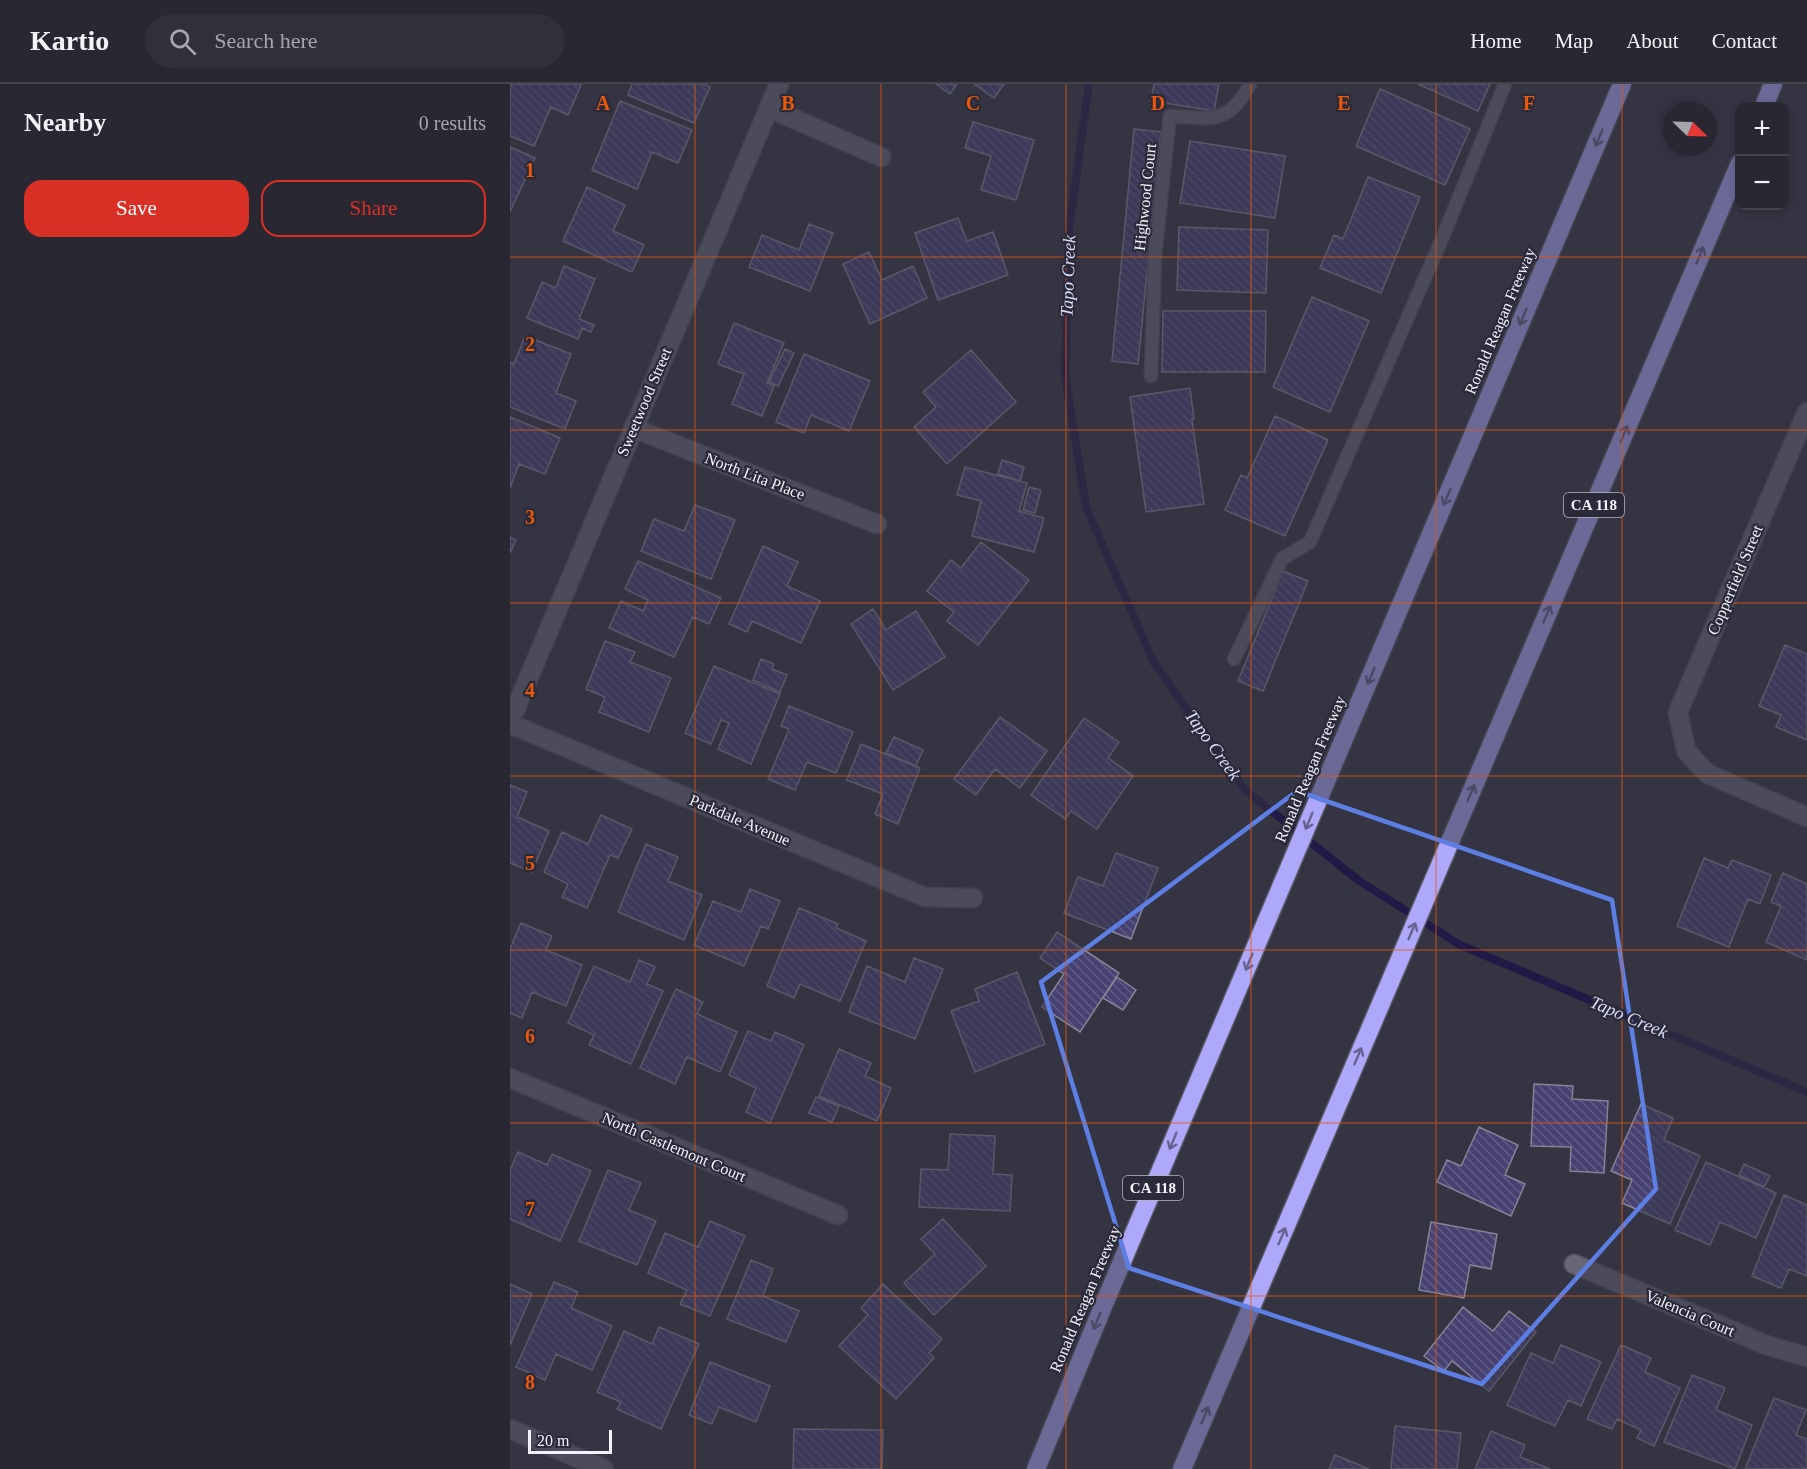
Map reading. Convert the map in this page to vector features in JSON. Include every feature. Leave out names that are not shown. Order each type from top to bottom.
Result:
[{"type":"highway","name":"Ronald Reagan Freeway","points":[[1036,1469],[1622,84]]},
{"type":"highway","points":[[1766,102],[1773,84]]},
{"type":"highway","name":"CA 118","points":[[1182,1469],[1735,175]]},
{"type":"street","name":"Sweetwood Street","points":[[510,723],[779,84]]},
{"type":"street","points":[[769,108],[881,157]]},
{"type":"street","name":"Copperfield Street","points":[[1807,412],[1678,712],[1686,751],[1708,774],[1807,817]]},
{"type":"street","name":"North Lita Place","points":[[633,428],[878,524]]},
{"type":"street","name":"Parkdale Avenue","points":[[510,723],[925,897],[973,898]]},
{"type":"street","name":"North Castlemont Court","points":[[510,1078],[838,1215]]},
{"type":"street","name":"Valencia Court","points":[[1574,1264],[1766,1345],[1807,1357]]},
{"type":"street","points":[[510,1429],[604,1469]]},
{"type":"lane","name":"Highwood Court","points":[[1150,376],[1155,255],[1170,116],[1215,118],[1228,113],[1240,102],[1250,84]]},
{"type":"lane","points":[[1234,659],[1282,559],[1310,542],[1444,234],[1505,84]]},
{"type":"highlighted area","points":[[1297,791],[1612,900],[1656,1189],[1482,1384],[1129,1268],[1041,982]]},
{"type":"building","points":[[510,84],[581,85],[568,115],[551,107],[534,146],[510,136]]},
{"type":"building","points":[[632,84],[704,84],[710,87],[694,123],[628,95]]},
{"type":"building","points":[[936,84],[957,84],[950,94]]},
{"type":"building","points":[[974,84],[1004,84],[994,98]]},
{"type":"building","points":[[1154,84],[1219,84],[1214,111],[1151,101]]},
{"type":"building","points":[[1418,84],[1490,84],[1478,111]]},
{"type":"building","points":[[1380,89],[1470,129],[1445,185],[1356,146]]},
{"type":"building","points":[[620,101],[692,130],[678,163],[652,152],[637,189],[592,170]]},
{"type":"building","points":[[973,122],[1034,140],[1016,200],[981,190],[991,156],[965,148]]},
{"type":"building","points":[[1134,129],[1161,132],[1138,364],[1112,361]]},
{"type":"building","points":[[1190,141],[1285,156],[1275,218],[1180,203]]},
{"type":"building","points":[[510,147],[535,158],[510,212]]},
{"type":"building","points":[[1368,177],[1420,197],[1381,293],[1320,268],[1334,235],[1343,239]]},
{"type":"building","points":[[587,187],[625,205],[613,231],[644,245],[632,272],[563,241]]},
{"type":"building","points":[[958,218],[967,241],[993,232],[1008,275],[938,300],[915,233]]},
{"type":"building","points":[[809,224],[833,233],[810,291],[749,267],[762,235],[799,250]]},
{"type":"building","points":[[1179,227],[1268,230],[1266,293],[1177,290]]},
{"type":"building","points":[[869,252],[882,280],[913,266],[927,298],[870,324],[843,264]]},
{"type":"building","points":[[564,266],[595,279],[579,319],[594,325],[591,332],[582,328],[578,339],[527,318],[542,282],[556,288]]},
{"type":"building","points":[[1312,297],[1369,321],[1330,412],[1273,387]]},
{"type":"building","points":[[1163,311],[1266,311],[1265,372],[1162,372]]},
{"type":"building","points":[[734,323],[784,343],[767,383],[774,386],[762,416],[732,404],[744,374],[718,364]]},
{"type":"building","points":[[525,336],[571,354],[556,393],[576,401],[565,429],[510,407],[510,362],[514,364]]},
{"type":"building","points":[[785,349],[794,353],[778,386],[769,382]]},
{"type":"building","points":[[971,350],[1016,402],[947,464],[914,427],[936,407],[923,392]]},
{"type":"building","points":[[804,354],[870,381],[849,431],[811,415],[804,433],[776,422]]},
{"type":"building","points":[[1190,388],[1204,504],[1146,512],[1130,397]]},
{"type":"building","points":[[1275,416],[1328,440],[1285,536],[1225,510],[1241,475],[1247,478]]},
{"type":"building","points":[[510,417],[560,438],[545,474],[519,464],[510,488]]},
{"type":"building","points":[[1002,460],[1024,467],[1020,481],[998,474]]},
{"type":"building","points":[[965,467],[1027,483],[1019,511],[1044,518],[1034,552],[972,536],[981,501],[957,495]]},
{"type":"building","points":[[1029,487],[1041,490],[1035,513],[1023,510]]},
{"type":"building","points":[[695,505],[735,520],[711,579],[641,551],[654,519],[684,531]]},
{"type":"building","points":[[510,537],[516,540],[510,553]]},
{"type":"building","points":[[981,542],[1029,580],[978,645],[947,621],[954,612],[927,591],[951,560],[961,568]]},
{"type":"building","points":[[763,546],[798,562],[787,586],[820,601],[801,643],[752,621],[747,632],[729,624]]},
{"type":"building","points":[[638,561],[721,598],[709,624],[693,617],[674,657],[609,628],[621,601],[643,611],[648,600],[625,589]]},
{"type":"building","points":[[1283,571],[1308,581],[1263,691],[1238,681]]},
{"type":"building","points":[[873,609],[886,630],[916,611],[945,657],[893,690],[851,624]]},
{"type":"building","points":[[605,641],[635,652],[630,662],[671,678],[649,732],[599,712],[605,697],[586,689]]},
{"type":"building","points":[[1785,645],[1807,654],[1807,740],[1776,727],[1781,715],[1759,706]]},
{"type":"building","points":[[761,659],[774,664],[772,669],[787,675],[780,692],[753,680]]},
{"type":"building","points":[[714,666],[780,694],[751,764],[718,749],[729,723],[721,720],[711,744],[685,733]]},
{"type":"building","points":[[789,706],[853,732],[836,773],[807,762],[795,790],[768,779],[789,729],[781,726]]},
{"type":"building","points":[[1000,717],[1047,751],[1020,788],[995,769],[976,795],[954,779]]},
{"type":"building","points":[[1084,718],[1119,742],[1108,758],[1133,776],[1097,829],[1071,811],[1065,819],[1031,795]]},
{"type":"building","points":[[894,737],[923,750],[916,766],[886,753]]},
{"type":"building","points":[[861,744],[920,768],[898,824],[875,814],[883,794],[847,780]]},
{"type":"building","points":[[510,785],[527,792],[517,817],[549,831],[532,872],[510,863]]},
{"type":"building","points":[[601,815],[632,829],[618,858],[610,855],[587,908],[562,897],[568,884],[544,872],[562,832],[588,844]]},
{"type":"building","points":[[646,844],[678,857],[668,881],[702,895],[684,940],[618,912]]},
{"type":"building","points":[[1116,853],[1158,868],[1131,939],[1064,913],[1078,877],[1103,886]]},
{"type":"building","points":[[1704,858],[1728,868],[1732,860],[1771,875],[1760,904],[1748,899],[1729,947],[1677,926]]},
{"type":"building","points":[[1783,873],[1807,884],[1807,960],[1766,942],[1781,906],[1771,902]]},
{"type":"building","points":[[750,889],[780,901],[768,929],[761,926],[744,966],[694,945],[713,901],[741,912]]},
{"type":"building","points":[[799,908],[838,924],[836,928],[866,941],[840,1001],[800,984],[794,998],[767,986]]},
{"type":"building","points":[[521,923],[552,936],[546,950],[582,965],[566,1006],[532,992],[522,1018],[510,1013],[510,949]]},
{"type":"building","points":[[1057,932],[1119,973],[1080,1032],[1042,1007],[1064,974],[1040,958]]},
{"type":"building","points":[[914,958],[943,969],[915,1039],[849,1012],[867,966],[905,982]]},
{"type":"building","points":[[639,960],[655,967],[647,984],[663,991],[631,1064],[589,1045],[594,1035],[568,1023],[594,966],[630,982]]},
{"type":"building","points":[[1017,972],[1045,1044],[975,1072],[951,1011],[979,1001],[975,989]]},
{"type":"building","points":[[1117,977],[1136,990],[1123,1010],[1103,998]]},
{"type":"building","points":[[676,989],[703,1002],[697,1014],[737,1032],[720,1072],[687,1057],[675,1084],[640,1068]]},
{"type":"building","points":[[748,1031],[771,1041],[775,1032],[804,1045],[770,1123],[746,1112],[756,1088],[729,1075]]},
{"type":"building","points":[[839,1049],[871,1063],[865,1076],[891,1088],[877,1121],[819,1096]]},
{"type":"building","points":[[1534,1084],[1573,1086],[1572,1099],[1608,1101],[1604,1173],[1570,1171],[1571,1147],[1531,1146]]},
{"type":"building","points":[[816,1097],[839,1106],[832,1122],[809,1113]]},
{"type":"building","points":[[1641,1104],[1673,1118],[1664,1140],[1700,1156],[1670,1224],[1622,1203],[1632,1180],[1611,1171]]},
{"type":"building","points":[[1479,1127],[1518,1145],[1505,1175],[1525,1184],[1511,1216],[1437,1182],[1447,1160],[1461,1166]]},
{"type":"building","points":[[950,1134],[995,1136],[993,1174],[1012,1175],[1010,1211],[919,1207],[921,1169],[948,1170]]},
{"type":"building","points":[[518,1152],[547,1165],[552,1154],[591,1171],[560,1241],[510,1219],[510,1170]]},
{"type":"building","points":[[1706,1162],[1776,1193],[1756,1238],[1720,1222],[1710,1245],[1675,1230]]},
{"type":"building","points":[[1744,1164],[1770,1176],[1764,1187],[1739,1175]]},
{"type":"building","points":[[608,1170],[641,1183],[629,1210],[656,1221],[637,1265],[579,1241]]},
{"type":"building","points":[[1784,1195],[1807,1205],[1807,1276],[1789,1269],[1781,1288],[1752,1276]]},
{"type":"building","points":[[943,1219],[986,1266],[934,1315],[904,1283],[935,1254],[921,1239]]},
{"type":"building","points":[[710,1221],[745,1236],[710,1316],[680,1304],[687,1290],[648,1273],[665,1233],[698,1247]]},
{"type":"building","points":[[1431,1222],[1497,1234],[1491,1269],[1470,1265],[1464,1298],[1419,1290]]},
{"type":"building","points":[[751,1260],[773,1269],[763,1296],[799,1311],[786,1342],[727,1319]]},
{"type":"building","points":[[554,1282],[578,1292],[571,1308],[612,1326],[592,1370],[556,1354],[545,1380],[516,1367]]},
{"type":"building","points":[[510,1284],[532,1294],[510,1345]]},
{"type":"building","points":[[883,1284],[942,1339],[929,1353],[934,1358],[896,1399],[839,1346],[868,1315],[861,1308]]},
{"type":"building","points":[[1463,1307],[1493,1331],[1509,1311],[1536,1332],[1489,1391],[1452,1361],[1444,1371],[1424,1356]]},
{"type":"building","points":[[659,1327],[699,1344],[661,1429],[617,1409],[621,1402],[597,1392],[624,1331],[652,1344]]},
{"type":"building","points":[[1561,1345],[1601,1362],[1581,1406],[1568,1400],[1555,1426],[1507,1405],[1531,1353],[1553,1363]]},
{"type":"building","points":[[1621,1345],[1651,1358],[1645,1372],[1680,1388],[1654,1446],[1637,1438],[1641,1430],[1617,1419],[1612,1429],[1587,1419]]},
{"type":"building","points":[[710,1362],[770,1386],[756,1422],[719,1407],[712,1424],[689,1415]]},
{"type":"building","points":[[1692,1375],[1725,1388],[1716,1410],[1752,1425],[1735,1469],[1664,1442]]},
{"type":"building","points":[[1774,1398],[1806,1410],[1796,1435],[1807,1439],[1807,1469],[1745,1469]]},
{"type":"building","points":[[1395,1426],[1461,1433],[1457,1469],[1391,1469]]},
{"type":"building","points":[[794,1429],[883,1430],[882,1469],[793,1469]]},
{"type":"building","points":[[1491,1431],[1525,1445],[1520,1457],[1550,1469],[1475,1469]]},
{"type":"building","points":[[1335,1455],[1369,1469],[1329,1469]]},
{"type":"waterway","name":"Tapo Creek","points":[[1089,84],[1069,229],[1065,375],[1086,507],[1154,663],[1244,789],[1358,880],[1460,945],[1807,1092]]}]
